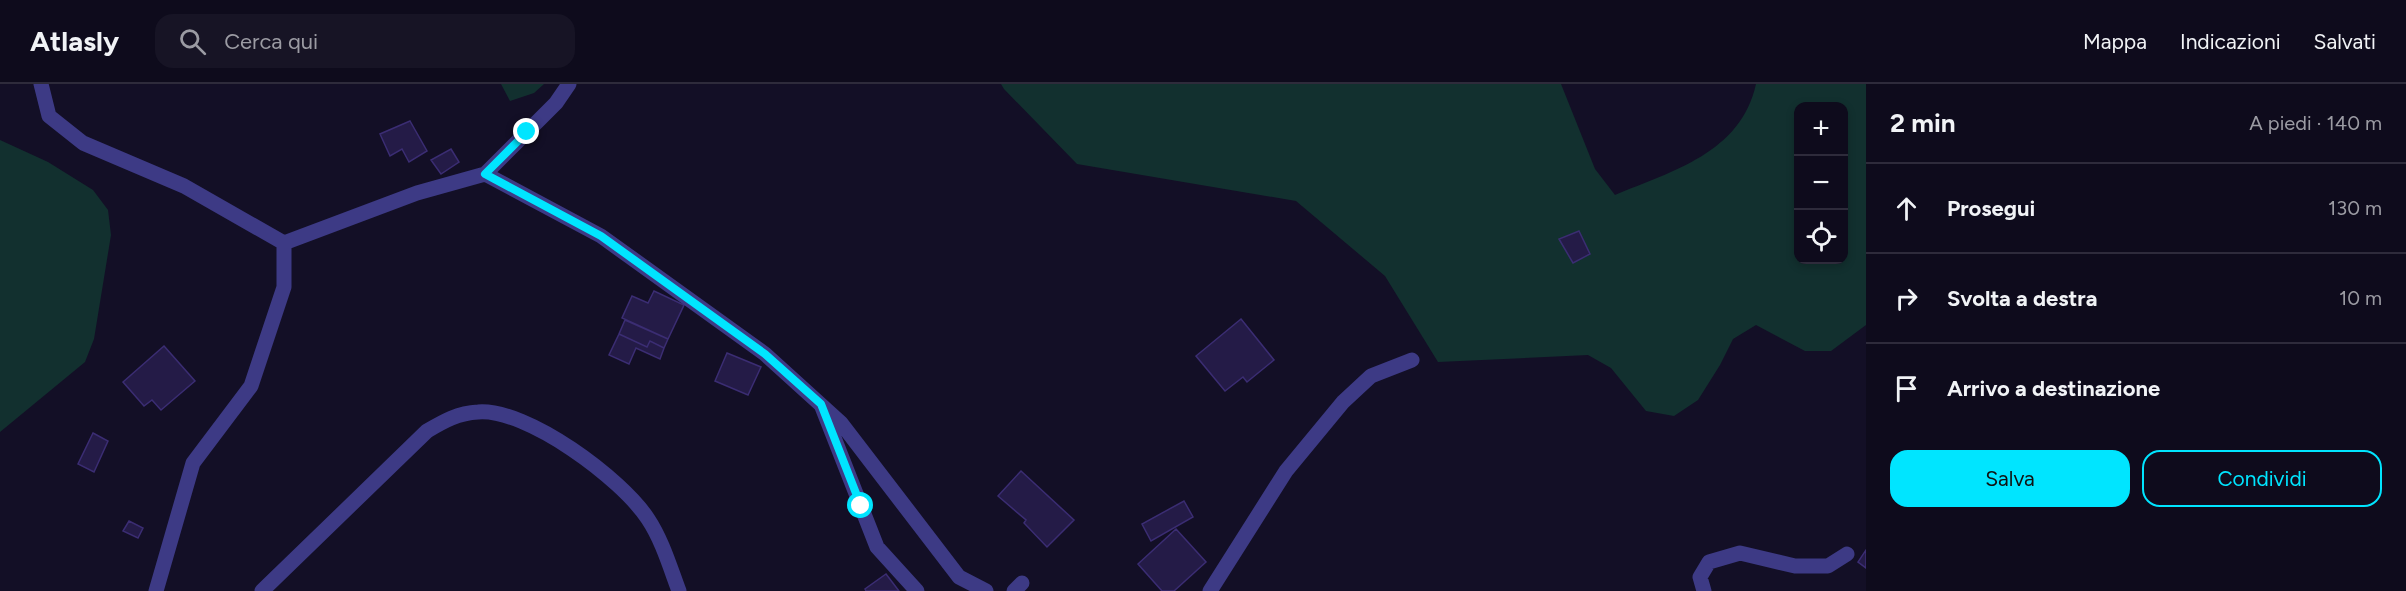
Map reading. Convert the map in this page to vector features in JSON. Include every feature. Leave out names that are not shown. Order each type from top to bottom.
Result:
[{"type":"street","points":[[41,84],[49,116],[83,143],[184,186],[284,243]]},
{"type":"street","points":[[284,243],[417,193],[485,174],[556,103],[569,84]]},
{"type":"street","points":[[485,174],[601,236],[765,354],[841,423],[959,578],[986,591]]},
{"type":"street","points":[[156,591],[193,463],[251,386],[284,287],[284,243]]},
{"type":"street","points":[[1210,591],[1286,471],[1343,402],[1371,376],[1412,360]]},
{"type":"street","points":[[821,404],[878,547],[917,591]]},
{"type":"street","points":[[262,591],[428,431],[453,416],[479,411],[506,414],[544,430],[633,498],[650,521],[679,591]]},
{"type":"street","points":[[1704,591],[1700,577],[1708,562],[1740,553],[1795,566],[1828,566],[1847,554]]},
{"type":"green space","points":[[501,84],[544,84],[534,93],[510,101]]},
{"type":"green space","points":[[1001,84],[1561,84],[1595,169],[1615,195],[1681,168],[1720,143],[1736,127],[1748,108],[1756,84],[1866,84],[1866,325],[1831,351],[1805,351],[1756,325],[1733,339],[1698,400],[1674,416],[1646,411],[1611,368],[1588,355],[1438,362],[1385,276],[1296,201],[1077,164]]},
{"type":"green space","points":[[0,140],[48,162],[93,190],[108,210],[111,235],[94,339],[85,362],[0,432]]},
{"type":"building","points":[[410,121],[427,151],[409,162],[402,149],[390,156],[380,134]]},
{"type":"building","points":[[451,149],[459,162],[441,174],[431,160]]},
{"type":"building","points":[[1579,231],[1590,254],[1573,263],[1559,239]]},
{"type":"building","points":[[654,291],[684,305],[668,339],[622,318],[632,296],[648,303]]},
{"type":"building","points":[[1241,319],[1274,360],[1247,382],[1243,377],[1225,391],[1196,356]]},
{"type":"building","points":[[625,320],[668,339],[664,348],[650,341],[647,347],[619,334]]},
{"type":"building","points":[[619,334],[647,347],[650,341],[664,348],[660,359],[636,348],[629,364],[609,355]]},
{"type":"building","points":[[164,346],[195,381],[161,410],[152,400],[144,406],[123,382]]},
{"type":"building","points":[[727,353],[761,367],[748,395],[715,381]]},
{"type":"building","points":[[93,433],[108,441],[94,472],[78,464]]},
{"type":"building","points":[[1021,471],[1074,520],[1047,547],[1024,523],[1026,520],[998,496]]},
{"type":"building","points":[[1184,501],[1193,517],[1151,541],[1142,524]]},
{"type":"building","points":[[129,521],[143,528],[138,538],[123,531]]},
{"type":"building","points":[[1176,529],[1206,562],[1174,591],[1162,591],[1138,564]]},
{"type":"building","points":[[1866,550],[1866,568],[1858,562]]},
{"type":"building","points":[[886,574],[899,591],[866,591],[865,589]]},
{"type":"route","points":[[527,132],[485,174],[601,236],[765,354],[821,404],[861,506]]}]
